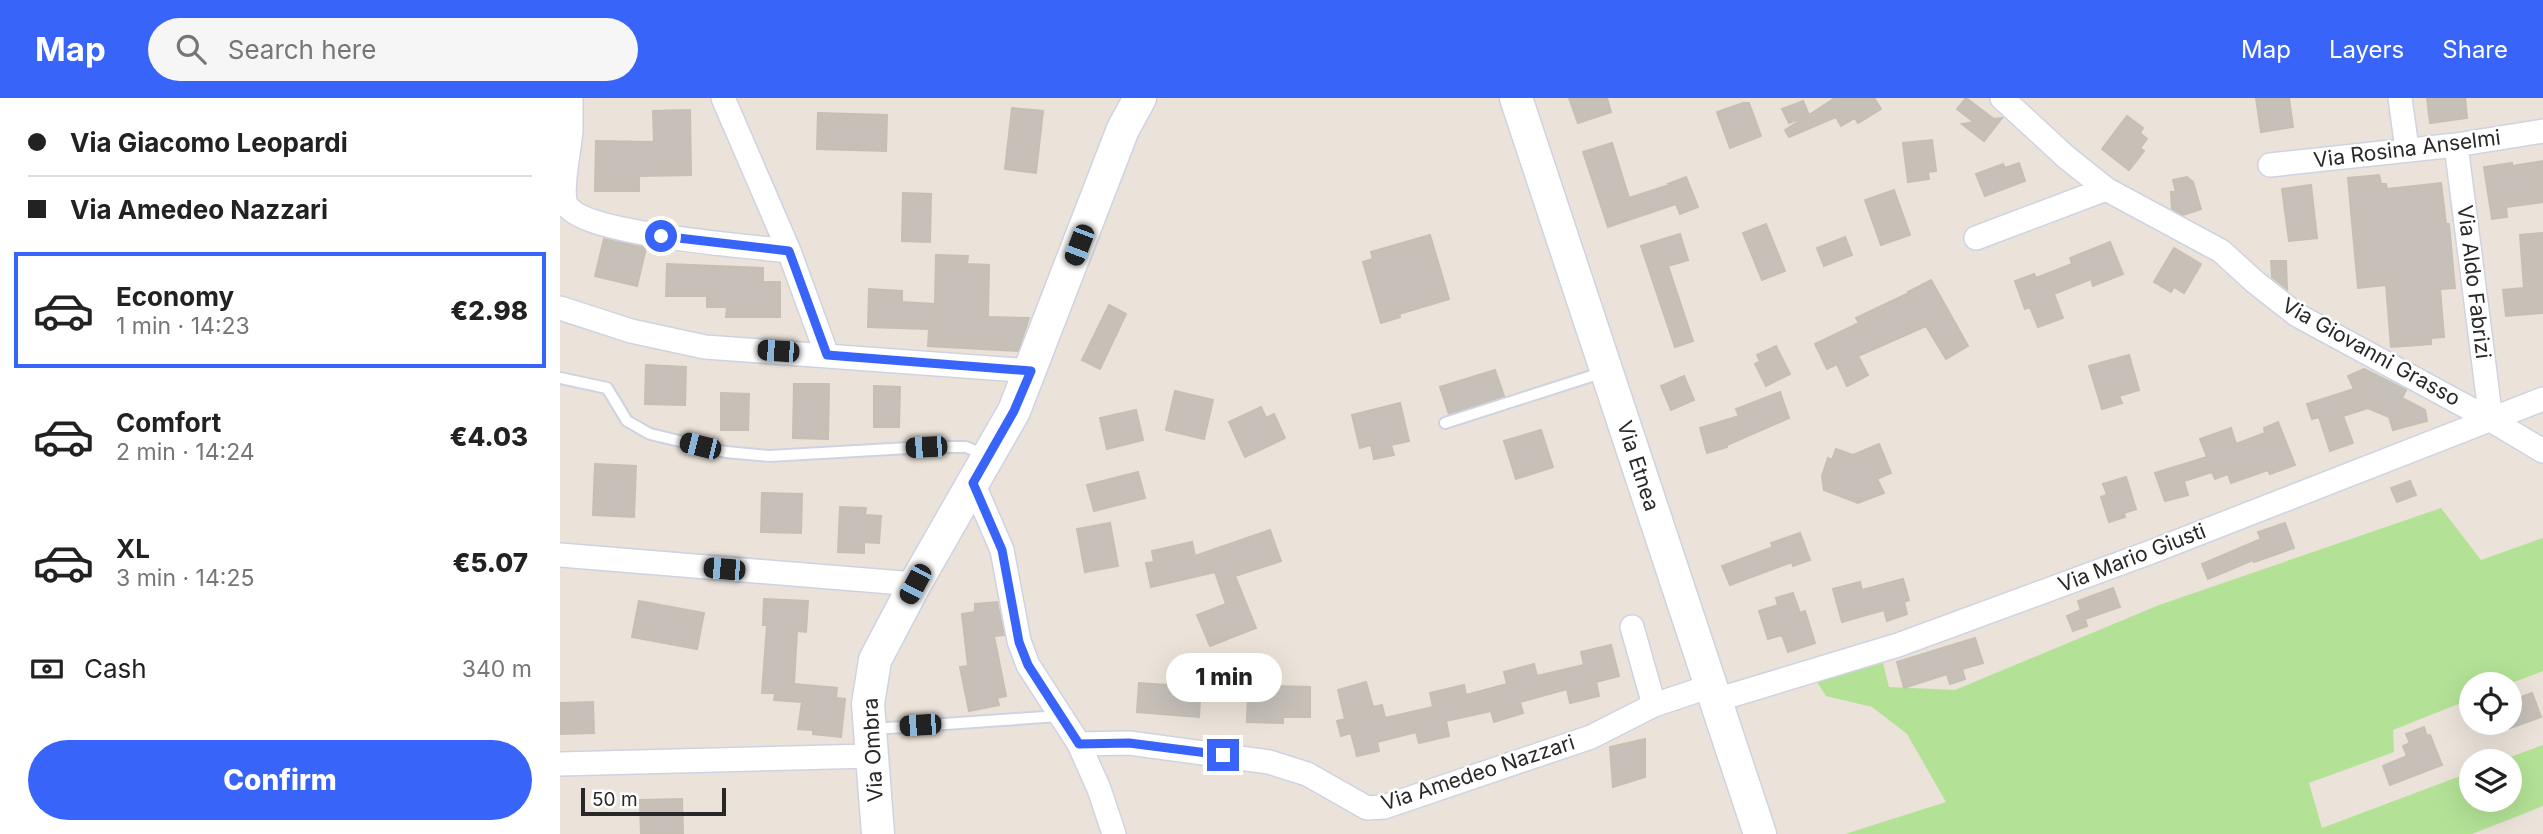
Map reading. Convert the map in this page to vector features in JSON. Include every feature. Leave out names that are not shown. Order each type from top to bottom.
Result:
[{"type":"main road","name":"Via Ombra","points":[[878,834],[868,704],[875,660],[915,584],[1014,411],[1124,129],[1140,98]]},
{"type":"main road","name":"Via Etnea","points":[[1516,98],[1760,834]]},
{"type":"street","points":[[571,98],[571,131],[562,194],[567,207],[580,216],[635,233],[789,251]]},
{"type":"street","points":[[723,98],[789,251],[827,355]]},
{"type":"street","name":"Via Giovanni Grasso","points":[[2002,98],[2106,189],[2221,251],[2297,315],[2491,419],[2543,451]]},
{"type":"street","points":[[2400,98],[2407,149]]},
{"type":"street","name":"Via Rosina Anselmi","points":[[2270,165],[2456,145],[2543,131]]},
{"type":"street","name":"Via Aldo Fabrizi","points":[[2456,145],[2491,419]]},
{"type":"street","points":[[1976,238],[2106,189]]},
{"type":"street","points":[[560,308],[631,331],[705,347],[1031,371]]},
{"type":"street","name":"Via Mario Giusti","points":[[1713,693],[1898,645],[2151,552],[2543,399]]},
{"type":"street","points":[[981,470],[1002,550],[1019,642],[1028,665],[1079,744],[1099,789],[1114,834]]},
{"type":"street","points":[[560,555],[915,584]]},
{"type":"street","points":[[1632,627],[1654,705]]},
{"type":"street","name":"Via Amedeo Nazzari","points":[[1079,744],[1129,743],[1269,762],[1307,774],[1367,808],[1384,807],[1591,737],[1654,705],[1713,693]]},
{"type":"street","points":[[560,764],[870,743]]},
{"type":"lane","points":[[1445,423],[1607,371]]},
{"type":"lane","points":[[560,378],[607,388],[627,421],[650,434],[726,452],[769,456],[966,447],[981,470]]},
{"type":"lane","points":[[870,743],[1059,716]]},
{"type":"green space","points":[[2441,508],[2481,560],[2543,538],[2543,671],[2522,679],[2522,672],[2459,672],[2459,704],[2393,730],[2394,752],[2309,783],[2322,828],[2459,777],[2459,812],[2522,812],[2522,753],[2543,745],[2543,806],[2472,834],[1845,834],[1946,802],[1907,734],[1872,707],[1826,696],[1817,682],[1883,663],[1889,687],[1955,690],[2159,605]]},
{"type":"building","points":[[1569,98],[1607,98],[1611,112],[1578,123]]},
{"type":"building","points":[[1835,98],[1874,98],[1881,109],[1858,123],[1855,118],[1841,126],[1836,117],[1789,137],[1785,130],[1807,116],[1789,123],[1782,109],[1803,101],[1809,115]]},
{"type":"building","points":[[1966,98],[1994,119],[2002,118],[1984,141],[1962,124],[1974,122],[1957,109]]},
{"type":"building","points":[[2256,98],[2289,98],[2293,127],[2261,132]]},
{"type":"building","points":[[2427,98],[2465,98],[2467,118],[2430,123]]},
{"type":"building","points":[[1749,103],[1761,136],[1730,148],[1717,112]]},
{"type":"building","points":[[1012,108],[1043,111],[1036,173],[1005,169]]},
{"type":"building","points":[[690,110],[691,175],[639,176],[639,191],[595,191],[596,141],[654,142],[653,111]]},
{"type":"building","points":[[818,113],[887,115],[886,151],[817,149]]},
{"type":"building","points":[[2127,116],[2143,128],[2140,133],[2147,139],[2140,148],[2144,151],[2129,170],[2102,149]]},
{"type":"building","points":[[1932,140],[1936,171],[1928,172],[1929,179],[1908,182],[1903,143]]},
{"type":"building","points":[[1612,143],[1629,198],[1686,177],[1698,207],[1680,214],[1676,204],[1608,227],[1583,152]]},
{"type":"building","points":[[2543,161],[2543,202],[2506,207],[2507,217],[2492,219],[2484,167]]},
{"type":"building","points":[[2019,163],[2025,181],[1985,196],[1976,174],[2003,164],[2005,168]]},
{"type":"building","points":[[2379,175],[2381,184],[2386,184],[2387,189],[2441,183],[2446,224],[2449,224],[2455,288],[2440,289],[2444,337],[2431,338],[2431,344],[2391,347],[2386,285],[2358,288],[2348,178]]},
{"type":"building","points":[[2187,177],[2193,182],[2201,209],[2183,215],[2172,209],[2171,192],[2176,192],[2173,180]]},
{"type":"building","points":[[2311,185],[2317,238],[2289,241],[2282,189]]},
{"type":"building","points":[[1894,190],[1910,235],[1881,245],[1865,200]]},
{"type":"building","points":[[903,193],[931,194],[930,242],[902,241]]},
{"type":"building","points":[[1766,224],[1785,271],[1762,280],[1743,233]]},
{"type":"building","points":[[2543,233],[2543,313],[2506,316],[2503,290],[2524,288],[2520,235]]},
{"type":"building","points":[[1680,234],[1688,260],[1668,266],[1693,341],[1675,347],[1641,246]]},
{"type":"building","points":[[1430,235],[1449,299],[1399,314],[1400,317],[1381,323],[1363,262],[1373,259],[1371,252]]},
{"type":"building","points":[[1845,237],[1852,255],[1824,266],[1817,248]]},
{"type":"building","points":[[604,239],[646,248],[637,286],[595,276]]},
{"type":"building","points":[[2110,242],[2123,274],[2093,286],[2091,279],[2054,294],[2063,318],[2038,327],[2030,307],[2025,309],[2015,281],[2034,274],[2036,278],[2072,264],[2070,258]]},
{"type":"building","points":[[2174,248],[2201,264],[2184,293],[2174,287],[2171,292],[2154,282]]},
{"type":"building","points":[[936,255],[968,256],[967,264],[989,265],[988,317],[1029,318],[1018,351],[928,346],[929,329],[868,327],[869,289],[902,291],[902,302],[935,304]]},
{"type":"building","points":[[2271,261],[2286,261],[2287,289],[2272,277]]},
{"type":"building","points":[[667,264],[763,268],[763,282],[780,282],[780,317],[726,317],[727,307],[707,307],[707,296],[666,296]]},
{"type":"building","points":[[1931,280],[1968,346],[1946,359],[1926,326],[1858,356],[1868,375],[1847,386],[1837,364],[1827,369],[1815,344],[1859,323],[1856,318]]},
{"type":"building","points":[[1109,305],[1126,314],[1100,369],[1082,360]]},
{"type":"building","points":[[1776,346],[1790,374],[1766,386],[1755,364],[1760,361],[1757,355]]},
{"type":"building","points":[[2129,355],[2139,390],[2119,396],[2122,403],[2102,409],[2089,366]]},
{"type":"building","points":[[646,365],[686,367],[685,405],[645,404]]},
{"type":"building","points":[[2364,369],[2406,390],[2402,398],[2425,410],[2427,421],[2393,430],[2389,417],[2368,408],[2343,416],[2353,443],[2330,451],[2319,417],[2312,419],[2307,404],[2354,389],[2348,376]]},
{"type":"building","points":[[1495,370],[1504,396],[1449,414],[1440,387]]},
{"type":"building","points":[[1684,376],[1694,400],[1671,410],[1661,386]]},
{"type":"building","points":[[794,384],[829,384],[828,439],[793,438]]},
{"type":"building","points":[[874,386],[900,387],[899,427],[874,427]]},
{"type":"building","points":[[1175,391],[1213,400],[1204,439],[1166,430]]},
{"type":"building","points":[[1780,392],[1789,418],[1727,447],[1707,453],[1700,428],[1739,416],[1736,409]]},
{"type":"building","points":[[721,393],[749,394],[748,430],[721,430]]},
{"type":"building","points":[[1400,403],[1409,441],[1391,445],[1394,455],[1374,459],[1371,445],[1360,448],[1352,415]]},
{"type":"building","points":[[1261,407],[1266,418],[1274,414],[1285,438],[1245,457],[1229,422]]},
{"type":"building","points":[[1136,410],[1143,440],[1107,449],[1100,418]]},
{"type":"building","points":[[2278,422],[2295,465],[2270,474],[2268,470],[2231,483],[2228,474],[2215,479],[2212,472],[2184,481],[2188,495],[2165,501],[2155,473],[2207,457],[2200,439],[2231,428],[2236,444],[2265,433],[2264,428]]},
{"type":"building","points":[[1541,430],[1553,467],[1516,479],[1504,441]]},
{"type":"building","points":[[1879,444],[1891,473],[1877,479],[1884,493],[1858,503],[1824,490],[1822,476],[1828,458],[1832,460],[1836,449],[1853,455]]},
{"type":"building","points":[[595,464],[636,466],[634,517],[593,515]]},
{"type":"building","points":[[1138,472],[1145,498],[1094,511],[1087,485]]},
{"type":"building","points":[[2126,477],[2136,509],[2124,513],[2125,517],[2109,522],[2101,497],[2107,495],[2103,484]]},
{"type":"building","points":[[2410,481],[2416,495],[2397,502],[2391,488]]},
{"type":"building","points":[[762,493],[802,494],[801,533],[761,532]]},
{"type":"building","points":[[840,507],[866,508],[865,515],[881,516],[879,543],[864,542],[864,553],[838,552]]},
{"type":"building","points":[[1110,523],[1118,566],[1085,572],[1077,529]]},
{"type":"building","points":[[2285,523],[2294,548],[2254,562],[2253,560],[2208,579],[2202,564],[2261,539],[2258,532]]},
{"type":"building","points":[[1270,530],[1281,561],[1235,576],[1256,628],[1210,646],[1197,615],[1226,604],[1215,572],[1151,587],[1146,563],[1154,562],[1152,551],[1192,542],[1195,556]]},
{"type":"building","points":[[1800,533],[1810,560],[1793,566],[1792,562],[1730,585],[1722,566],[1773,547],[1771,543]]},
{"type":"building","points":[[1903,579],[1909,600],[1904,602],[1907,614],[1887,621],[1884,610],[1842,622],[1833,589],[1860,582],[1862,590]]},
{"type":"building","points":[[2113,588],[2120,607],[2085,619],[2087,626],[2073,631],[2067,616],[2081,610],[2078,601]]},
{"type":"building","points":[[1793,593],[1800,613],[1805,611],[1815,643],[1788,652],[1782,635],[1768,639],[1759,611],[1778,605],[1776,598]]},
{"type":"building","points":[[764,599],[808,601],[806,632],[797,631],[794,684],[837,688],[836,698],[845,699],[841,737],[813,734],[813,730],[798,729],[802,702],[774,700],[775,693],[762,693],[767,625],[763,625]]},
{"type":"building","points":[[639,601],[704,613],[697,649],[632,637]]},
{"type":"building","points":[[997,602],[1004,635],[994,636],[1006,696],[997,698],[999,705],[969,711],[960,667],[968,666],[962,614],[975,612],[975,604]]},
{"type":"building","points":[[1975,638],[1983,663],[1962,669],[1965,679],[1950,684],[1947,674],[1904,688],[1897,662]]},
{"type":"building","points":[[1611,645],[1619,676],[1596,682],[1599,696],[1570,703],[1567,689],[1520,702],[1523,713],[1494,722],[1491,711],[1446,721],[1449,736],[1419,743],[1416,732],[1377,742],[1379,751],[1357,756],[1351,733],[1341,736],[1337,721],[1345,719],[1338,690],[1366,682],[1373,707],[1382,705],[1385,718],[1433,707],[1430,693],[1464,685],[1466,695],[1507,684],[1504,672],[1534,664],[1537,676],[1584,665],[1581,652]]},
{"type":"building","points":[[1167,680],[1201,683],[1199,717],[1137,712],[1139,683],[1167,685]]},
{"type":"building","points":[[1276,686],[1310,687],[1310,717],[1283,717],[1283,723],[1247,722],[1248,691],[1276,692]]},
{"type":"building","points":[[2532,693],[2541,717],[2522,724],[2522,697]]},
{"type":"building","points":[[593,702],[594,733],[560,734],[560,703]]},
{"type":"building","points":[[2424,727],[2442,765],[2390,785],[2383,766],[2407,756],[2403,746],[2410,743],[2406,734]]},
{"type":"building","points":[[1645,739],[1645,777],[1613,787],[1610,747]]},
{"type":"building","points":[[682,799],[683,834],[641,834],[640,800]]},
{"type":"route","points":[[661,236],[789,251],[827,355],[1031,371],[1014,411],[973,483],[1002,550],[1019,642],[1028,665],[1079,744],[1129,743],[1223,755]]}]
